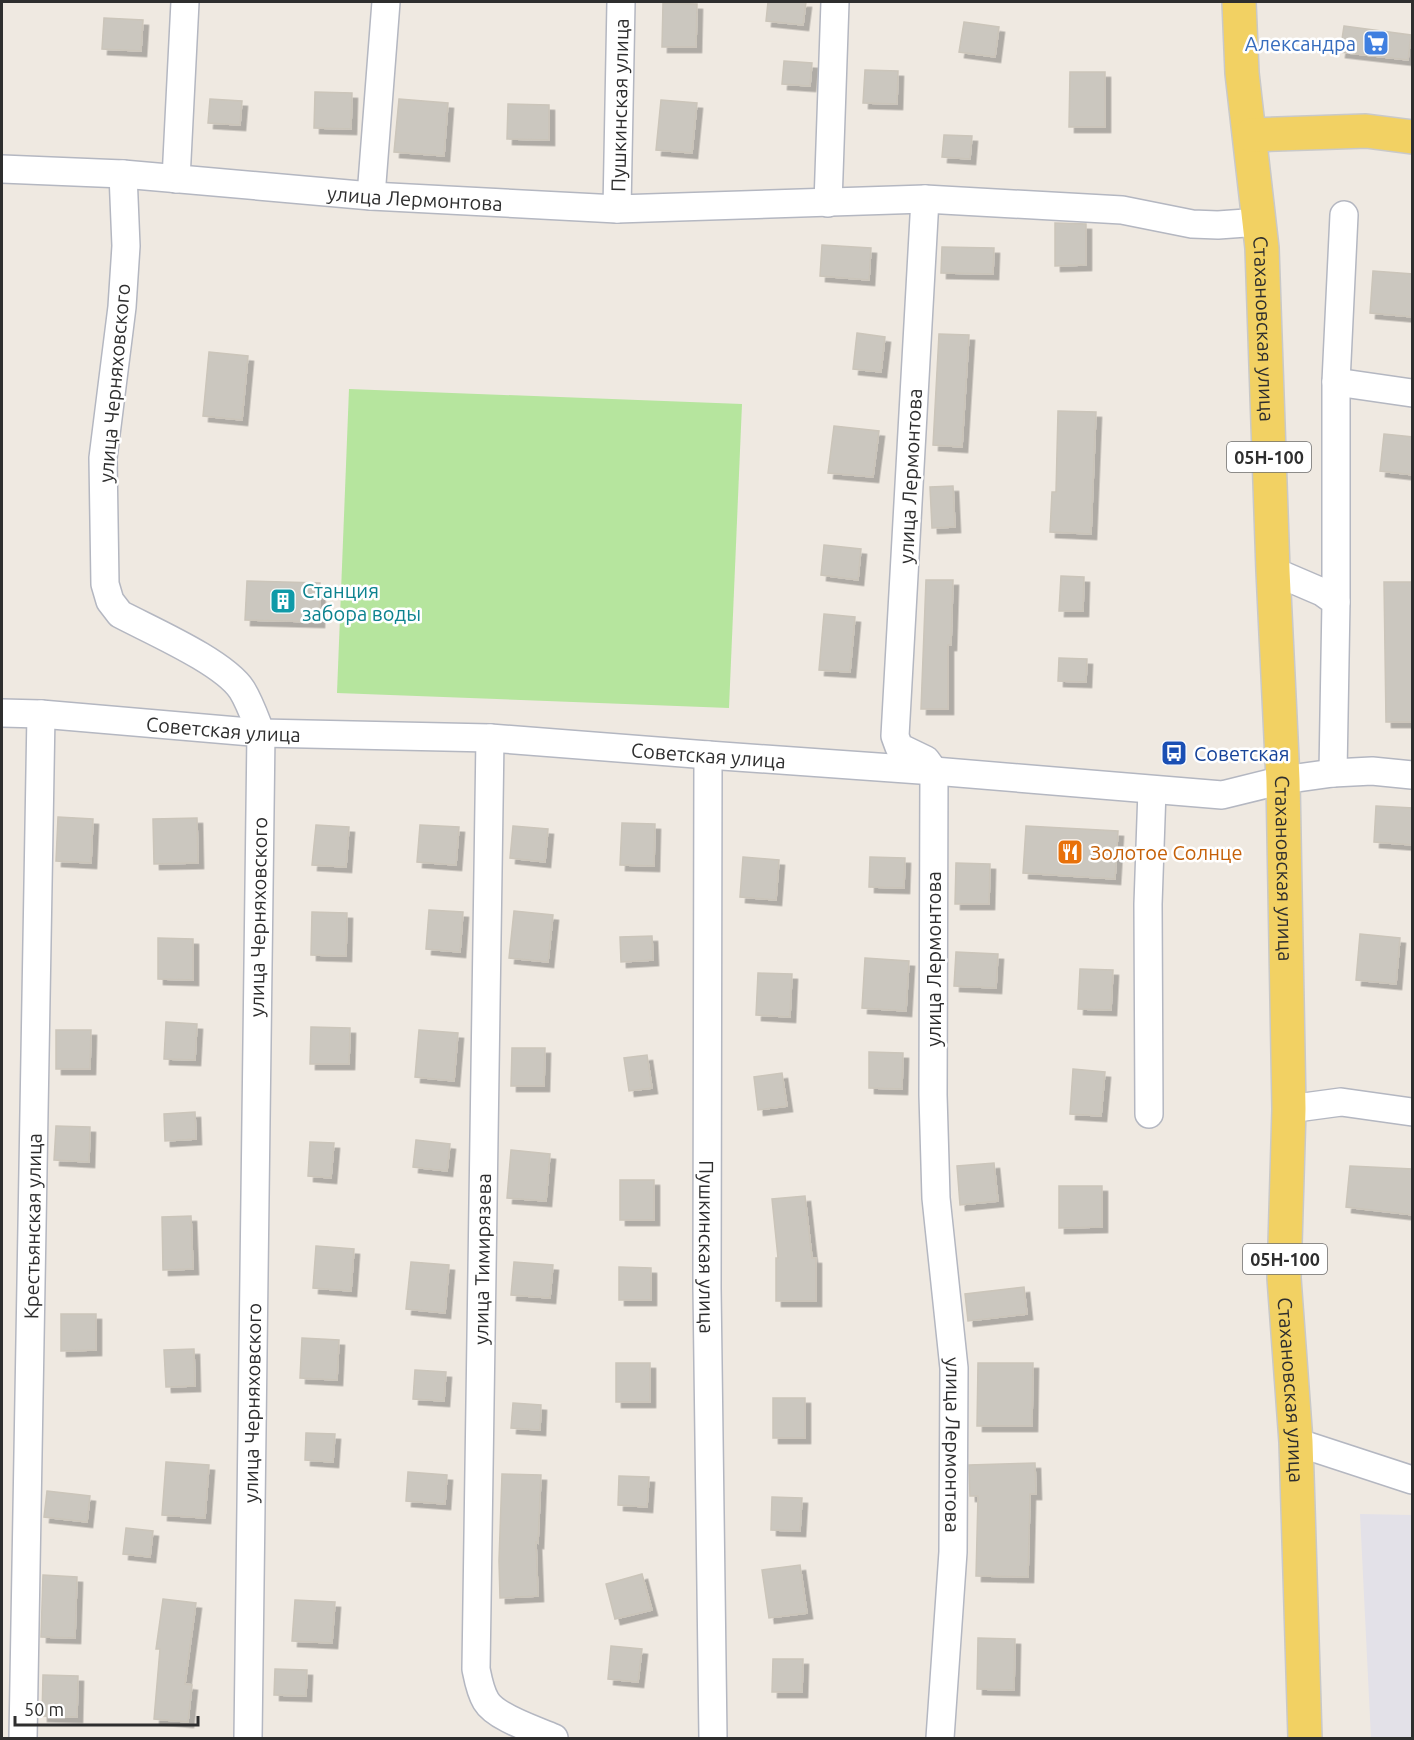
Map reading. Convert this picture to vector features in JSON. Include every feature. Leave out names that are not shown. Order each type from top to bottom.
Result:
[{"type":"main road","name":"Стахановская улица","points":[[1239,2],[1242,73],[1251,135],[1263,260],[1273,571],[1283,780],[1289,1109],[1284,1278],[1296,1442],[1305,1738]]},
{"type":"main road","points":[[1251,135],[1366,131],[1413,137]]},
{"type":"street","points":[[176,179],[185,2]]},
{"type":"street","points":[[371,196],[386,2]]},
{"type":"street","name":"Пушкинская улица","points":[[617,209],[621,2]]},
{"type":"street","points":[[828,203],[835,2]]},
{"type":"street","name":"улица Лермонтова","points":[[2,169],[123,174],[371,196],[617,209],[925,199],[1122,210],[1192,224],[1260,222]]},
{"type":"street","name":"улица Черняховского","points":[[123,174],[126,256],[122,308],[103,458],[105,584],[110,601],[120,614],[222,669],[241,688],[261,733],[248,1738]]},
{"type":"street","name":"улица Лермонтова","points":[[925,199],[895,736],[899,747],[926,760],[934,771],[933,1095],[936,1186],[954,1368],[953,1552],[940,1738]]},
{"type":"street","points":[[1333,773],[1336,382],[1344,215]]},
{"type":"street","points":[[1336,382],[1413,393]]},
{"type":"street","points":[[1273,571],[1322,592],[1336,602]]},
{"type":"street","name":"Советская улица","points":[[2,713],[41,714],[261,733],[490,738],[1222,795],[1283,780],[1333,773],[1372,771],[1413,775]]},
{"type":"street","name":"Крестьянская улица","points":[[23,1738],[41,714]]},
{"type":"street","name":"улица Тимирязева","points":[[490,738],[476,1669],[487,1703],[501,1714],[554,1738]]},
{"type":"street","name":"Пушкинская улица","points":[[708,755],[707,1288],[713,1738]]},
{"type":"street","points":[[1149,1114],[1148,904],[1152,790]]},
{"type":"street","points":[[1289,1109],[1341,1102],[1413,1112]]},
{"type":"street","points":[[1296,1442],[1413,1480]]},
{"type":"shaded area","points":[[1360,1514],[1412,1515],[1412,1738],[1371,1738]]},
{"type":"green space","points":[[349,389],[742,404],[729,708],[337,693]]},
{"type":"building","points":[[768,2],[806,2],[803,25],[766,21]]},
{"type":"building","points":[[663,3],[697,4],[696,47],[662,47]]},
{"type":"building","points":[[104,18],[143,20],[141,51],[102,49]]},
{"type":"building","points":[[964,22],[999,27],[995,57],[959,52]]},
{"type":"building","name":"Александра","points":[[1344,26],[1411,35],[1408,60],[1340,52]]},
{"type":"building","points":[[784,61],[812,63],[810,86],[782,84]]},
{"type":"building","points":[[865,70],[898,71],[897,104],[863,103]]},
{"type":"building","points":[[1070,72],[1105,72],[1105,127],[1069,127]]},
{"type":"building","points":[[315,92],[352,93],[351,129],[314,128]]},
{"type":"building","points":[[210,99],[242,101],[240,125],[208,123]]},
{"type":"building","points":[[399,99],[448,103],[444,156],[394,152]]},
{"type":"building","points":[[661,100],[697,103],[692,153],[656,150]]},
{"type":"building","points":[[508,104],[549,105],[549,140],[507,139]]},
{"type":"building","points":[[944,135],[972,136],[970,159],[942,157]]},
{"type":"building","points":[[1055,223],[1086,224],[1086,265],[1055,266]]},
{"type":"building","points":[[822,245],[871,248],[869,280],[820,276]]},
{"type":"building","points":[[942,247],[994,248],[993,274],[941,273]]},
{"type":"building","points":[[1373,271],[1413,274],[1413,317],[1370,313]]},
{"type":"building","points":[[857,333],[885,337],[881,372],[853,369]]},
{"type":"building","points":[[939,334],[969,335],[962,447],[933,445]]},
{"type":"building","points":[[209,352],[248,356],[242,420],[203,416]]},
{"type":"building","points":[[1058,411],[1096,412],[1091,534],[1050,532],[1052,492],[1056,492]]},
{"type":"building","points":[[834,426],[879,431],[873,477],[828,473]]},
{"type":"building","points":[[1384,434],[1413,437],[1413,475],[1380,471]]},
{"type":"building","points":[[953,486],[955,527],[932,528],[930,487]]},
{"type":"building","points":[[824,545],[861,549],[858,580],[821,575]]},
{"type":"building","points":[[1061,576],[1084,577],[1083,611],[1059,611]]},
{"type":"building","points":[[926,580],[953,580],[951,645],[948,645],[948,709],[921,709]]},
{"type":"building","name":"Станция забора воды","points":[[247,581],[320,583],[319,622],[245,620]]},
{"type":"building","points":[[1384,582],[1413,582],[1413,722],[1386,722]]},
{"type":"building","points":[[824,614],[855,617],[850,672],[819,670]]},
{"type":"building","points":[[1059,658],[1087,659],[1086,682],[1058,681]]},
{"type":"building","points":[[1376,806],[1413,808],[1413,845],[1374,842]]},
{"type":"building","points":[[58,817],[93,819],[91,863],[56,861]]},
{"type":"building","points":[[197,818],[198,863],[154,864],[153,819]]},
{"type":"building","points":[[622,823],[655,824],[654,866],[620,865]]},
{"type":"building","points":[[316,825],[349,827],[346,867],[312,865]]},
{"type":"building","points":[[420,825],[459,827],[456,865],[417,862]]},
{"type":"building","points":[[513,826],[548,829],[545,862],[510,858]]},
{"type":"building","name":"Золотое Солнце","points":[[1026,826],[1118,831],[1115,879],[1023,873]]},
{"type":"building","points":[[743,857],[779,860],[776,900],[740,897]]},
{"type":"building","points":[[870,857],[905,858],[904,888],[869,887]]},
{"type":"building","points":[[956,863],[990,864],[989,904],[955,904]]},
{"type":"building","points":[[429,910],[463,912],[460,952],[426,949]]},
{"type":"building","points":[[514,911],[553,915],[548,962],[509,958]]},
{"type":"building","points":[[312,912],[347,913],[346,956],[311,955]]},
{"type":"building","points":[[1360,934],[1400,938],[1396,984],[1356,980]]},
{"type":"building","points":[[652,936],[653,960],[621,962],[620,937]]},
{"type":"building","points":[[158,938],[193,939],[193,980],[158,979]]},
{"type":"building","points":[[956,952],[998,954],[996,988],[954,986]]},
{"type":"building","points":[[865,958],[909,961],[906,1011],[862,1008]]},
{"type":"building","points":[[1080,969],[1113,970],[1111,1010],[1078,1009]]},
{"type":"building","points":[[758,973],[792,974],[790,1017],[756,1015]]},
{"type":"building","points":[[166,1022],[197,1024],[195,1060],[164,1059]]},
{"type":"building","points":[[311,1027],[350,1028],[349,1064],[310,1064]]},
{"type":"building","points":[[56,1030],[91,1030],[90,1069],[56,1069]]},
{"type":"building","points":[[419,1030],[458,1033],[454,1081],[415,1077]]},
{"type":"building","points":[[512,1048],[545,1048],[544,1086],[511,1086]]},
{"type":"building","points":[[869,1052],[903,1053],[902,1089],[869,1088]]},
{"type":"building","points":[[647,1055],[652,1088],[629,1091],[624,1058]]},
{"type":"building","points":[[1073,1069],[1105,1072],[1101,1116],[1070,1114]]},
{"type":"building","points":[[782,1073],[787,1106],[758,1110],[754,1077]]},
{"type":"building","points":[[195,1112],[196,1139],[165,1141],[164,1114]]},
{"type":"building","points":[[56,1126],[90,1127],[89,1162],[54,1160]]},
{"type":"building","points":[[416,1140],[450,1144],[447,1171],[413,1167]]},
{"type":"building","points":[[310,1142],[334,1143],[331,1178],[308,1176]]},
{"type":"building","points":[[511,1150],[550,1154],[546,1201],[507,1198]]},
{"type":"building","points":[[994,1163],[998,1201],[960,1205],[957,1166]]},
{"type":"building","points":[[1350,1166],[1413,1169],[1413,1215],[1346,1207]]},
{"type":"building","points":[[620,1180],[654,1180],[654,1220],[620,1220]]},
{"type":"building","points":[[1059,1186],[1102,1186],[1102,1227],[1059,1228]]},
{"type":"building","points":[[805,1196],[812,1258],[816,1258],[816,1301],[776,1301],[776,1258],[778,1258],[772,1199]]},
{"type":"building","points":[[191,1216],[193,1269],[163,1270],[162,1217]]},
{"type":"building","points":[[316,1246],[354,1249],[351,1291],[313,1288]]},
{"type":"building","points":[[411,1262],[449,1265],[445,1313],[406,1309]]},
{"type":"building","points":[[514,1262],[553,1265],[550,1298],[511,1295]]},
{"type":"building","points":[[619,1267],[651,1268],[651,1300],[619,1300]]},
{"type":"building","points":[[1024,1287],[1027,1314],[968,1321],[965,1294]]},
{"type":"building","points":[[61,1314],[96,1314],[96,1350],[61,1351]]},
{"type":"building","points":[[302,1338],[339,1340],[337,1380],[300,1378]]},
{"type":"building","points":[[194,1349],[195,1386],[166,1387],[164,1350]]},
{"type":"building","points":[[616,1363],[650,1363],[650,1402],[616,1402]]},
{"type":"building","points":[[978,1363],[1033,1363],[1032,1426],[977,1426]]},
{"type":"building","points":[[415,1370],[446,1372],[444,1401],[413,1399]]},
{"type":"building","points":[[773,1398],[805,1398],[805,1438],[773,1438]]},
{"type":"building","points":[[513,1403],[541,1405],[540,1430],[511,1428]]},
{"type":"building","points":[[306,1433],[335,1434],[333,1462],[305,1460]]},
{"type":"building","points":[[166,1462],[209,1465],[205,1518],[162,1515]]},
{"type":"building","points":[[1035,1463],[1036,1494],[1030,1494],[1028,1577],[976,1576],[978,1496],[970,1496],[969,1465]]},
{"type":"building","points":[[408,1472],[447,1475],[445,1504],[406,1501]]},
{"type":"building","points":[[502,1474],[541,1475],[538,1543],[536,1542],[538,1596],[500,1598]]},
{"type":"building","points":[[619,1476],[649,1477],[647,1507],[618,1505]]},
{"type":"building","points":[[47,1491],[90,1496],[87,1522],[44,1517]]},
{"type":"building","points":[[772,1497],[802,1498],[800,1531],[771,1530]]},
{"type":"building","points":[[126,1528],[153,1531],[150,1557],[123,1554]]},
{"type":"building","points":[[800,1565],[807,1613],[769,1618],[762,1570]]},
{"type":"building","points":[[642,1574],[652,1610],[615,1619],[606,1584]]},
{"type":"building","points":[[43,1575],[77,1577],[75,1638],[41,1637]]},
{"type":"building","points":[[163,1599],[196,1603],[185,1684],[192,1685],[188,1722],[154,1719],[160,1649],[156,1649]]},
{"type":"building","points":[[295,1600],[335,1602],[332,1643],[292,1641]]},
{"type":"building","points":[[978,1638],[1015,1639],[1014,1690],[977,1689]]},
{"type":"building","points":[[611,1646],[642,1649],[638,1682],[608,1679]]},
{"type":"building","points":[[773,1659],[803,1659],[802,1692],[772,1692]]},
{"type":"building","points":[[275,1669],[307,1670],[306,1696],[274,1695]]},
{"type":"building","points":[[43,1675],[78,1676],[77,1717],[42,1716]]},
{"type":"place","name":"Александра","points":[[1376,43]]},
{"type":"place","name":"Станция забора воды","points":[[283,601]]},
{"type":"place","name":"Советская","points":[[1174,753]]},
{"type":"place","name":"Золотое Солнце","points":[[1070,852]]}]
